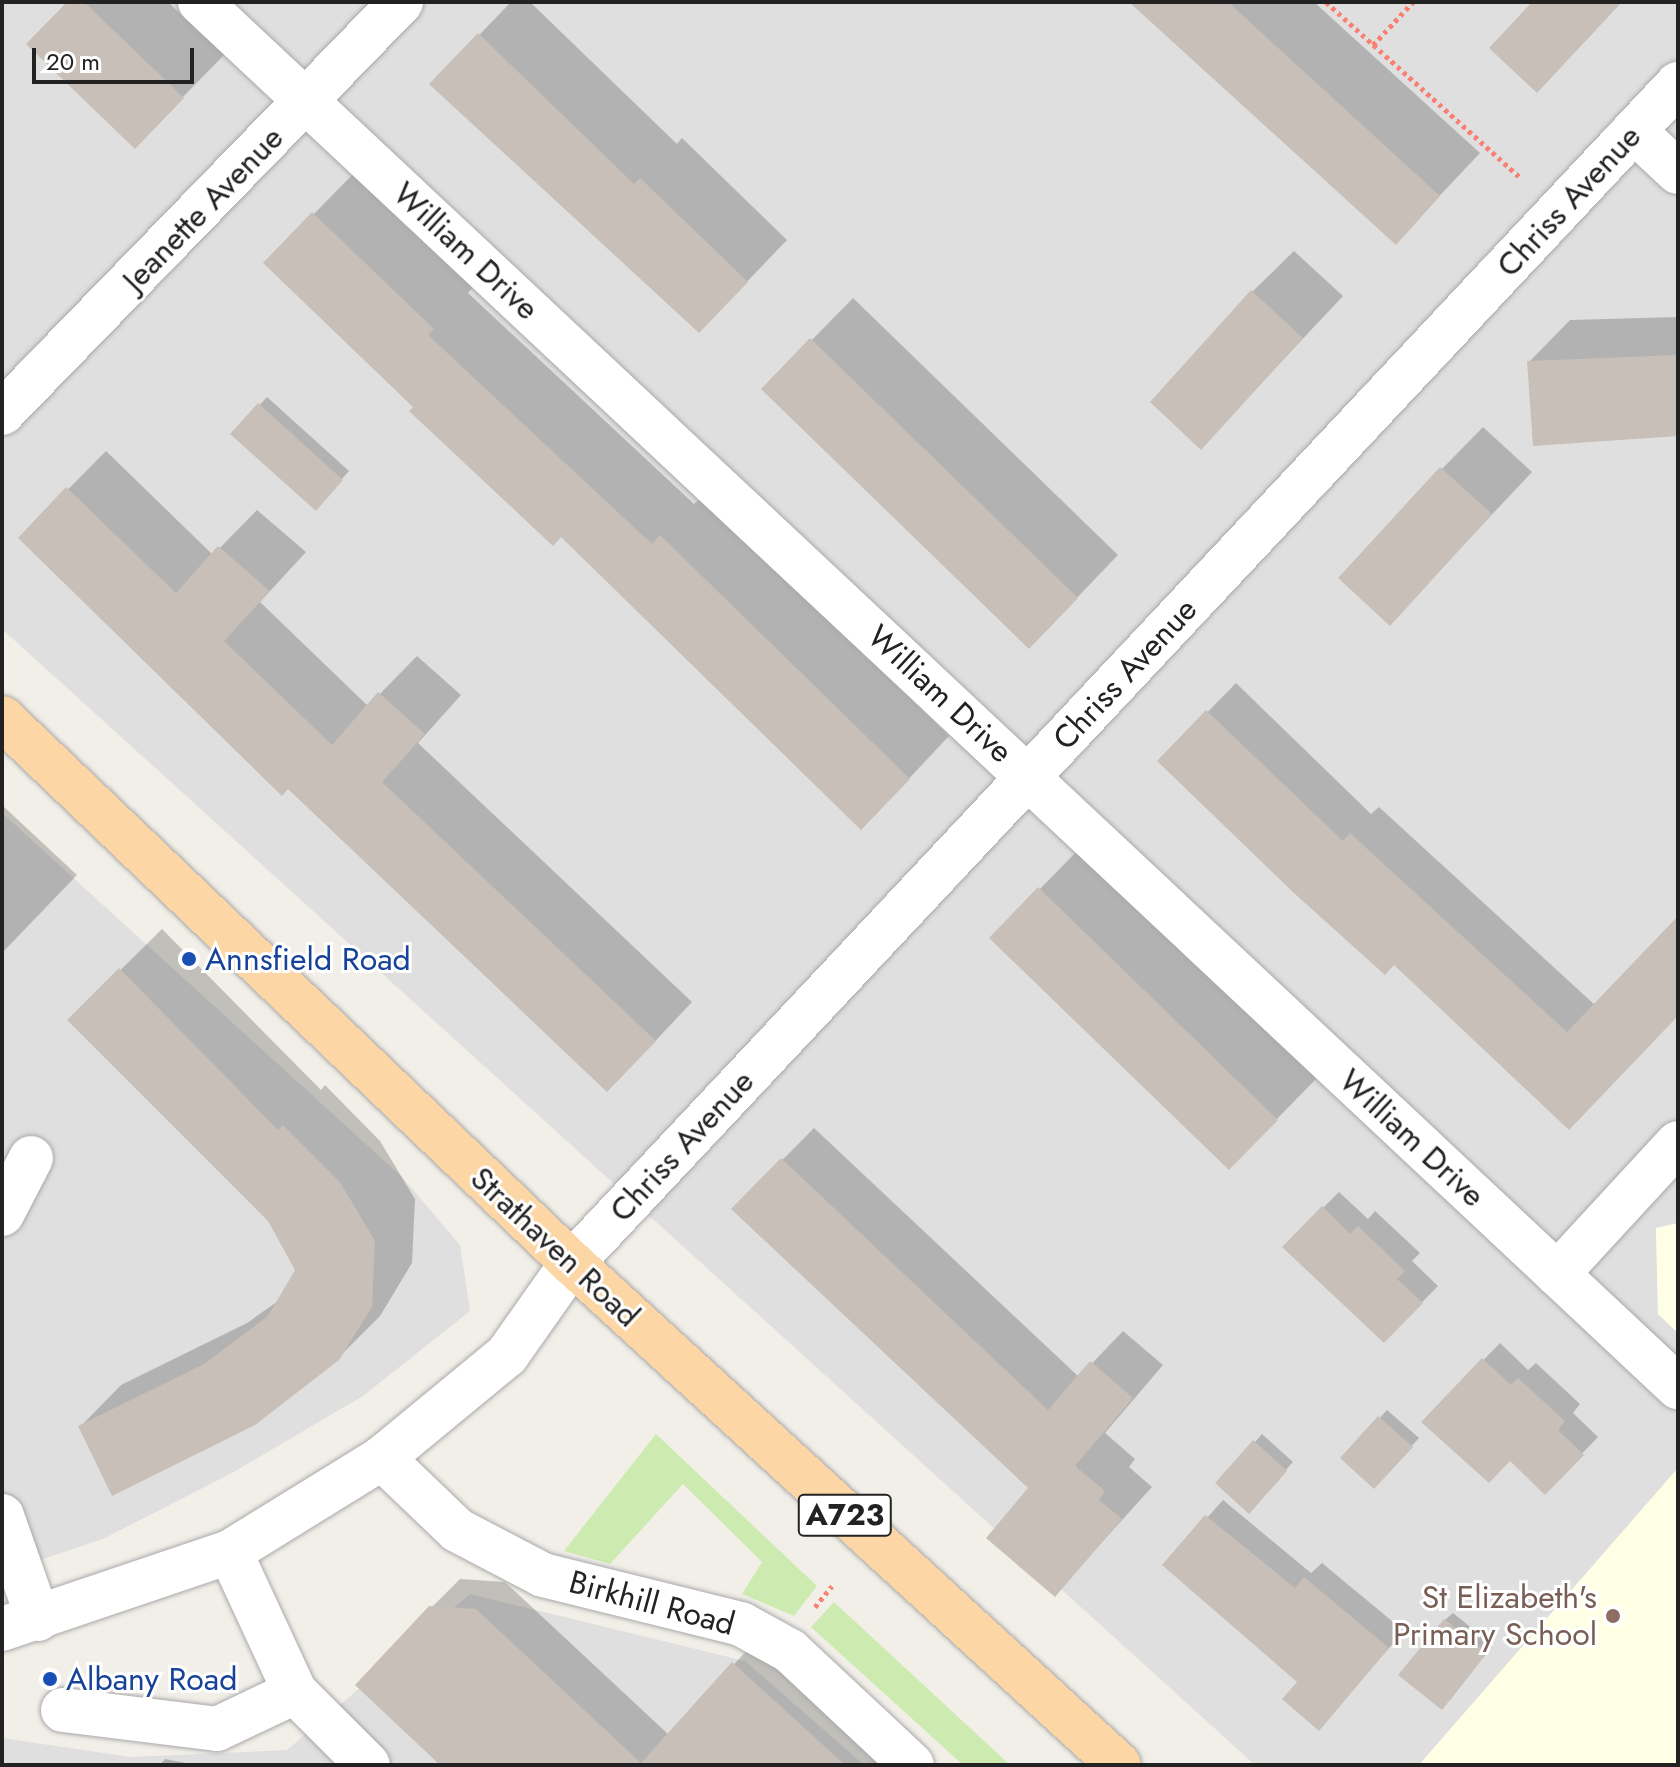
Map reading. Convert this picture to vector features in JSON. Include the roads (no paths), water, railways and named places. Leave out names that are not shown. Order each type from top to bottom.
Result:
[{"type":"main road","name":"Strathaven Road","points":[[2,718],[572,1263],[1119,1765]]},
{"type":"street","name":"William Drive","points":[[200,2],[1678,1387]]},
{"type":"street","name":"Jeanette Avenue","points":[[2,413],[401,2]]},
{"type":"street","name":"Chriss Avenue","points":[[572,1263],[1678,84]]},
{"type":"street","points":[[1634,131],[1678,172]]},
{"type":"street","points":[[1557,1274],[1678,1143]]},
{"type":"street","points":[[2,1214],[31,1158]]},
{"type":"street","points":[[2,1516],[20,1624],[230,1552],[382,1458],[507,1355],[572,1263]]},
{"type":"street","name":"Birkhill Road","points":[[382,1458],[457,1530],[543,1575],[741,1624],[790,1651],[912,1765]]},
{"type":"street","points":[[230,1552],[295,1692],[368,1765]]},
{"type":"street","points":[[63,1710],[217,1729],[295,1692]]},
{"type":"place","name":"Annsfield Road","points":[[189,959]]},
{"type":"place","name":"St Elizabeth's Primary School","points":[[1613,1616]]},
{"type":"place","name":"Albany Road","points":[[50,1679]]}]
